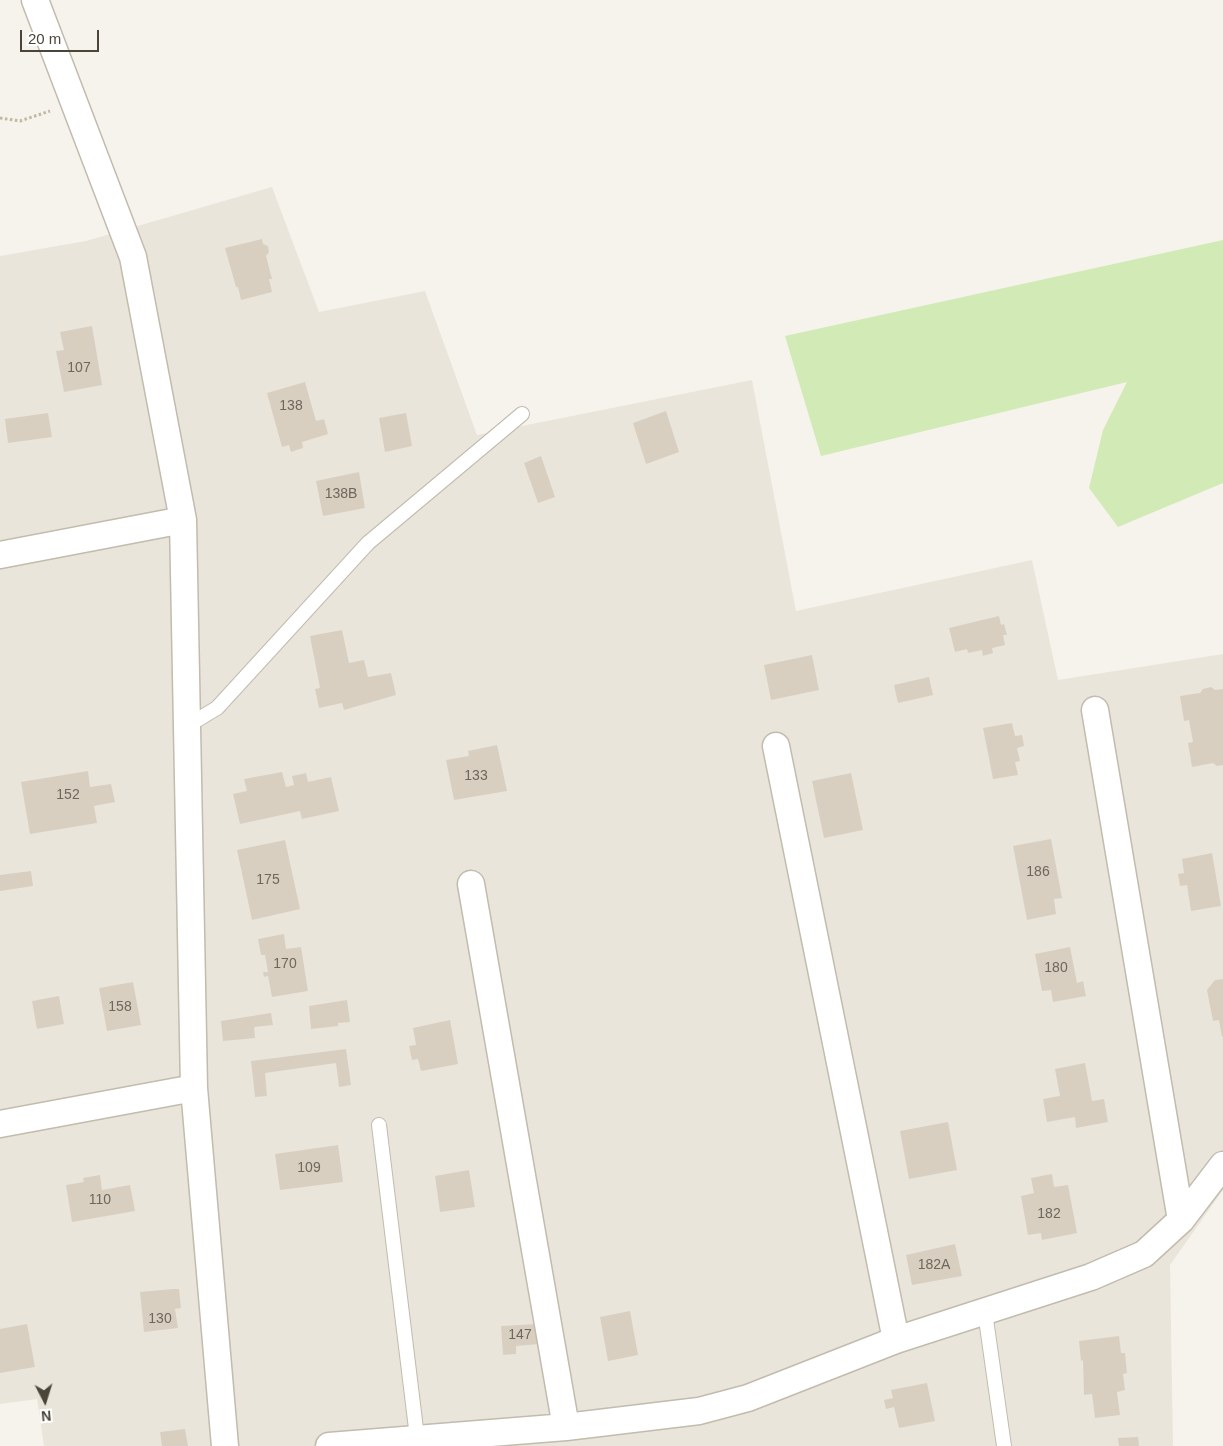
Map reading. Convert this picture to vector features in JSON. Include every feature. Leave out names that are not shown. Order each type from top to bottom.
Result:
[{"type":"street","points":[[35,0],[133,257],[182,520],[194,1088],[225,1446]]},
{"type":"street","points":[[0,556],[182,520]]},
{"type":"street","points":[[1095,710],[1181,1220]]},
{"type":"street","points":[[776,746],[896,1340]]},
{"type":"street","points":[[471,884],[566,1427]]},
{"type":"street","points":[[0,1124],[194,1088]]},
{"type":"street","points":[[329,1446],[566,1427],[699,1411],[748,1398],[896,1340],[1091,1277],[1144,1254],[1181,1220],[1223,1165]]},
{"type":"lane","points":[[187,726],[217,708],[368,543],[522,414]]},
{"type":"lane","points":[[379,1125],[417,1438]]},
{"type":"lane","points":[[985,1312],[1004,1446]]},
{"type":"path","points":[[0,118],[20,121],[75,104]]},
{"type":"shaded area","points":[[272,187],[319,312],[425,291],[477,435],[752,380],[796,611],[1032,560],[1058,680],[1223,654],[1223,1190],[1170,1265],[1173,1446],[44,1446],[37,1399],[0,1404],[0,256],[86,241]]},
{"type":"green space","points":[[1223,240],[1223,483],[1118,527],[1089,488],[1103,430],[1127,382],[821,456],[785,336]]},
{"type":"building","points":[[262,239],[263,244],[268,246],[269,252],[266,256],[272,279],[269,279],[272,292],[241,300],[225,248]]},
{"type":"building","points":[[92,326],[102,385],[64,392],[56,351],[64,350],[60,332]]},
{"type":"building","points":[[305,382],[316,421],[324,419],[328,434],[302,442],[303,448],[291,452],[289,445],[282,447],[267,393]]},
{"type":"building","points":[[666,411],[679,452],[646,464],[633,423]]},
{"type":"building","points":[[48,413],[52,437],[8,443],[5,419]]},
{"type":"building","points":[[406,413],[412,446],[385,452],[379,418]]},
{"type":"building","points":[[541,456],[555,497],[538,503],[524,463]]},
{"type":"building","points":[[359,472],[365,508],[323,516],[316,481]]},
{"type":"building","points":[[999,616],[1001,625],[1004,624],[1007,635],[1003,635],[1005,645],[992,648],[993,653],[983,656],[982,650],[968,653],[967,649],[955,652],[949,628]]},
{"type":"building","points":[[342,630],[349,663],[364,660],[368,677],[391,673],[396,695],[344,710],[342,703],[319,708],[315,689],[320,688],[310,636]]},
{"type":"building","points":[[812,655],[819,690],[771,700],[764,665]]},
{"type":"building","points":[[929,677],[933,695],[898,703],[894,685]]},
{"type":"building","points":[[1211,687],[1215,690],[1223,689],[1223,765],[1217,766],[1213,763],[1192,767],[1188,743],[1193,742],[1189,720],[1184,721],[1180,696],[1200,693],[1203,689]]},
{"type":"building","points":[[1012,723],[1015,736],[1022,735],[1024,746],[1017,748],[1020,761],[1015,762],[1018,775],[993,779],[983,728]]},
{"type":"building","points":[[497,745],[507,791],[454,800],[446,760],[469,756],[468,751]]},
{"type":"building","points":[[88,771],[90,787],[111,784],[115,802],[94,806],[97,823],[30,834],[21,782]]},
{"type":"building","points":[[282,772],[286,787],[294,785],[292,776],[306,773],[308,782],[331,777],[339,811],[302,819],[300,811],[240,824],[233,794],[247,791],[244,779]]},
{"type":"building","points":[[851,773],[863,830],[824,838],[812,781]]},
{"type":"building","points":[[1051,839],[1062,898],[1054,899],[1056,914],[1027,920],[1013,846]]},
{"type":"building","points":[[285,840],[300,909],[252,920],[237,850]]},
{"type":"building","points":[[1212,853],[1221,906],[1191,911],[1187,885],[1180,886],[1178,874],[1184,873],[1182,859]]},
{"type":"building","points":[[31,871],[33,886],[0,891],[0,875]]},
{"type":"building","points":[[284,934],[286,949],[301,947],[308,991],[272,997],[268,976],[264,977],[263,972],[268,972],[265,955],[261,955],[258,939]]},
{"type":"building","points":[[1070,947],[1077,983],[1083,981],[1086,996],[1053,1002],[1051,990],[1042,991],[1035,954]]},
{"type":"building","points":[[1223,979],[1222,1037],[1219,1020],[1213,1021],[1207,990],[1215,980]]},
{"type":"building","points":[[133,982],[141,1025],[107,1031],[99,988]]},
{"type":"building","points":[[59,996],[64,1024],[37,1029],[32,1001]]},
{"type":"building","points":[[347,1000],[350,1022],[338,1023],[338,1026],[311,1029],[309,1006]]},
{"type":"building","points":[[271,1013],[273,1025],[254,1027],[255,1038],[223,1041],[221,1021]]},
{"type":"building","points":[[450,1020],[458,1064],[421,1071],[418,1059],[412,1060],[409,1046],[416,1045],[413,1028]]},
{"type":"building","points":[[346,1049],[351,1085],[339,1087],[336,1063],[265,1073],[267,1096],[255,1097],[251,1061]]},
{"type":"building","points":[[1085,1063],[1092,1101],[1104,1099],[1108,1122],[1076,1128],[1075,1117],[1047,1122],[1043,1099],[1060,1096],[1055,1069]]},
{"type":"building","points":[[948,1122],[957,1170],[909,1179],[900,1131]]},
{"type":"building","points":[[338,1145],[343,1182],[280,1190],[275,1154]]},
{"type":"building","points":[[469,1170],[475,1207],[440,1212],[435,1176]]},
{"type":"building","points":[[1052,1174],[1054,1187],[1068,1185],[1077,1233],[1042,1240],[1041,1233],[1028,1235],[1021,1196],[1034,1193],[1031,1178]]},
{"type":"building","points":[[100,1175],[102,1190],[130,1185],[135,1211],[72,1222],[66,1185],[84,1182],[83,1178]]},
{"type":"building","points":[[955,1244],[962,1276],[912,1285],[906,1255]]},
{"type":"building","points":[[179,1289],[181,1308],[175,1309],[178,1328],[144,1332],[140,1292]]},
{"type":"building","points":[[630,1311],[638,1355],[608,1361],[600,1317]]},
{"type":"building","points":[[27,1324],[35,1367],[0,1373],[0,1329]]},
{"type":"building","points":[[538,1324],[539,1344],[516,1346],[516,1354],[503,1355],[501,1326]]},
{"type":"building","points":[[1119,1336],[1121,1353],[1125,1353],[1127,1373],[1123,1374],[1125,1390],[1117,1392],[1120,1415],[1095,1418],[1092,1394],[1084,1395],[1083,1360],[1081,1361],[1079,1341]]},
{"type":"building","points":[[927,1383],[935,1421],[899,1428],[894,1407],[886,1409],[884,1400],[893,1398],[891,1390]]},
{"type":"building","points":[[185,1429],[188,1446],[162,1446],[160,1432]]},
{"type":"building","points":[[1138,1437],[1139,1446],[1119,1446],[1118,1438]]}]
